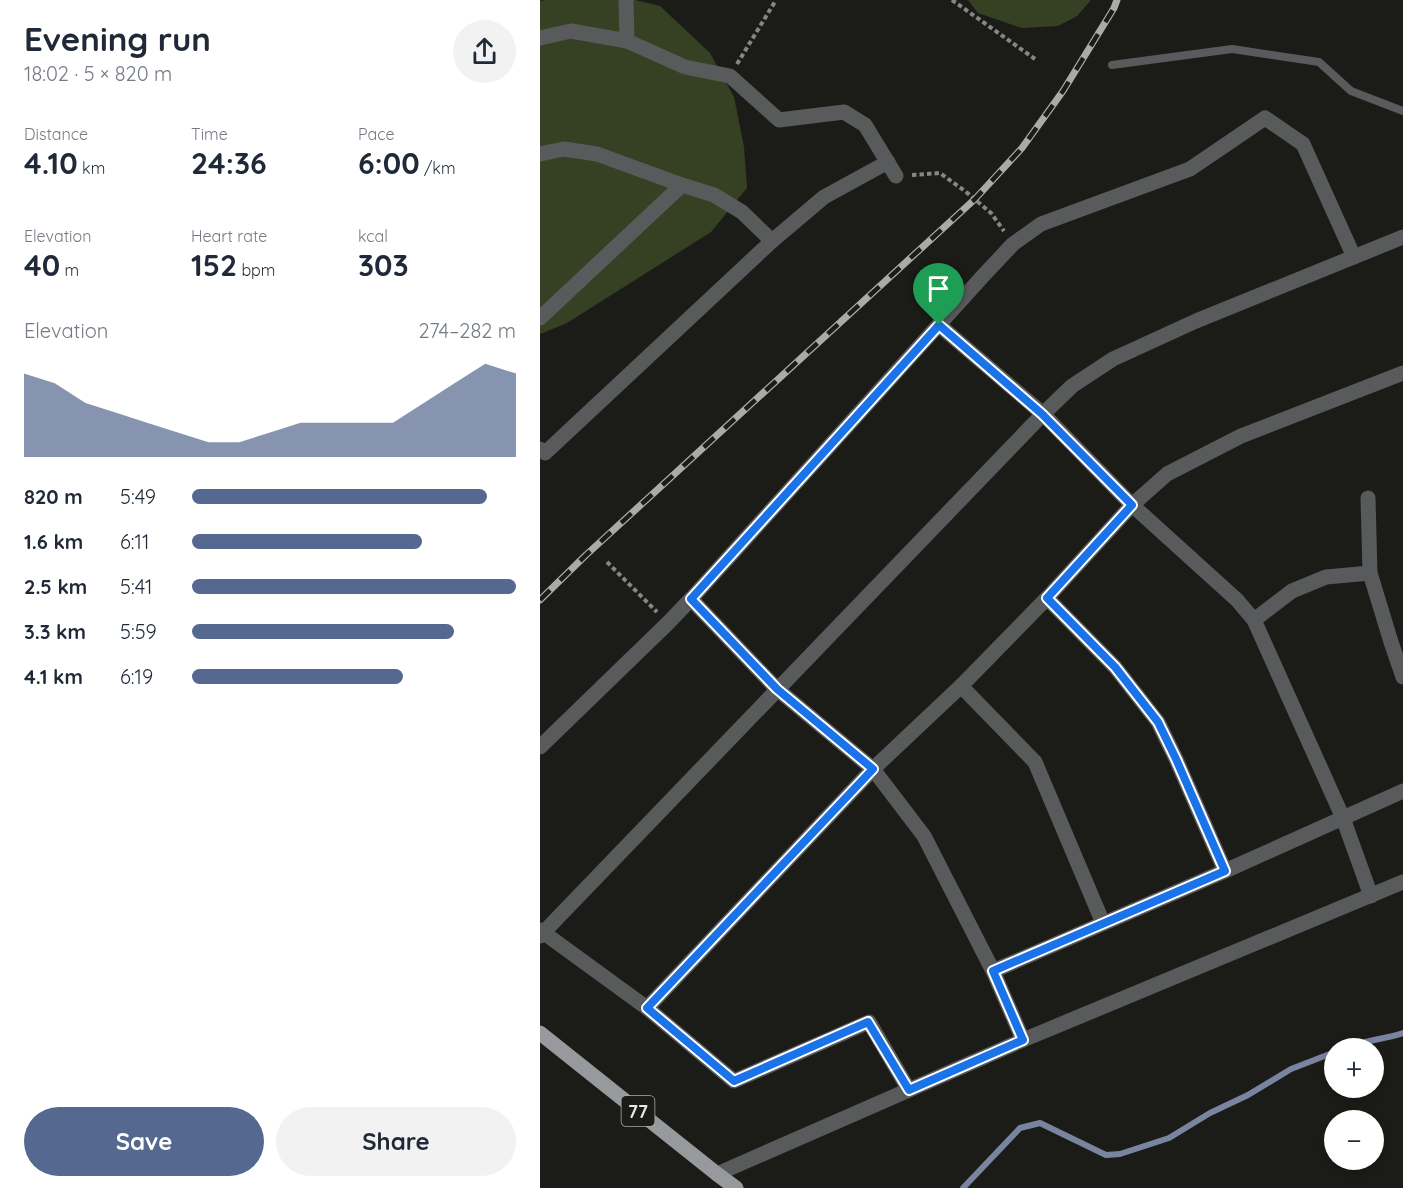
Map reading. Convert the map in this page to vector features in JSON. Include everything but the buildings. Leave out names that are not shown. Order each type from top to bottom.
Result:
[{"type":"main road","name":"77","points":[[540,1033],[736,1188]]},
{"type":"street","points":[[626,0],[627,41]]},
{"type":"street","points":[[540,38],[571,31],[627,41],[685,67],[730,75],[779,120],[844,112],[865,124],[896,176]]},
{"type":"street","points":[[540,747],[691,599],[1013,244],[1041,224],[1190,168],[1265,118],[1303,144],[1354,257]]},
{"type":"street","points":[[540,154],[564,149],[597,154],[714,195],[742,212],[772,241]]},
{"type":"street","points":[[540,449],[545,453],[772,241],[824,197],[888,162]]},
{"type":"street","points":[[540,318],[682,185]]},
{"type":"street","points":[[909,1090],[868,1022],[734,1081],[647,1008],[541,933],[1071,386],[1113,359],[1196,321],[1403,237]]},
{"type":"street","points":[[939,325],[1042,414],[1132,505],[1237,600],[1254,620],[1343,818],[1371,896]]},
{"type":"street","points":[[647,1008],[873,769],[961,686],[1047,598],[1132,505],[1167,474],[1241,436],[1403,373]]},
{"type":"street","points":[[1368,498],[1370,573],[1403,677]]},
{"type":"street","points":[[1254,620],[1292,591],[1326,576],[1370,573]]},
{"type":"street","points":[[1047,598],[1115,667],[1158,722],[1225,871]]},
{"type":"street","points":[[691,599],[777,689],[873,769],[924,836],[993,971],[1023,1040]]},
{"type":"street","points":[[961,686],[1035,762],[1103,923]]},
{"type":"street","points":[[993,971],[1403,791]]},
{"type":"street","points":[[717,1174],[1023,1040],[1403,882]]},
{"type":"lane","points":[[1112,65],[1232,49],[1319,62],[1352,91],[1403,111]]},
{"type":"path","points":[[730,75],[776,0]]},
{"type":"path","points":[[952,0],[1035,60]]},
{"type":"path","points":[[896,176],[940,173],[991,213],[1013,244]]},
{"type":"path","points":[[607,562],[668,623]]},
{"type":"green space","points":[[635,0],[660,6],[710,53],[734,97],[744,147],[747,188],[711,232],[567,323],[540,334],[540,1]]},
{"type":"green space","points":[[968,0],[1091,0],[1077,16],[1058,26],[1022,28],[978,13]]},
{"type":"waterway","points":[[1383,1038],[1403,1033]]},
{"type":"waterway","points":[[963,1188],[1020,1128],[1040,1123],[1106,1155],[1120,1154],[1169,1138],[1291,1069],[1324,1056]]},
{"type":"railway","points":[[540,600],[586,555],[975,199],[1022,148],[1063,91],[1117,0]]},
{"type":"route","points":[[939,325],[1042,414],[1132,505],[1047,598],[1115,667],[1158,722],[1225,871],[993,971],[1023,1040],[909,1090],[868,1022],[734,1081],[647,1008],[873,769],[777,689],[691,599],[939,325]]}]
